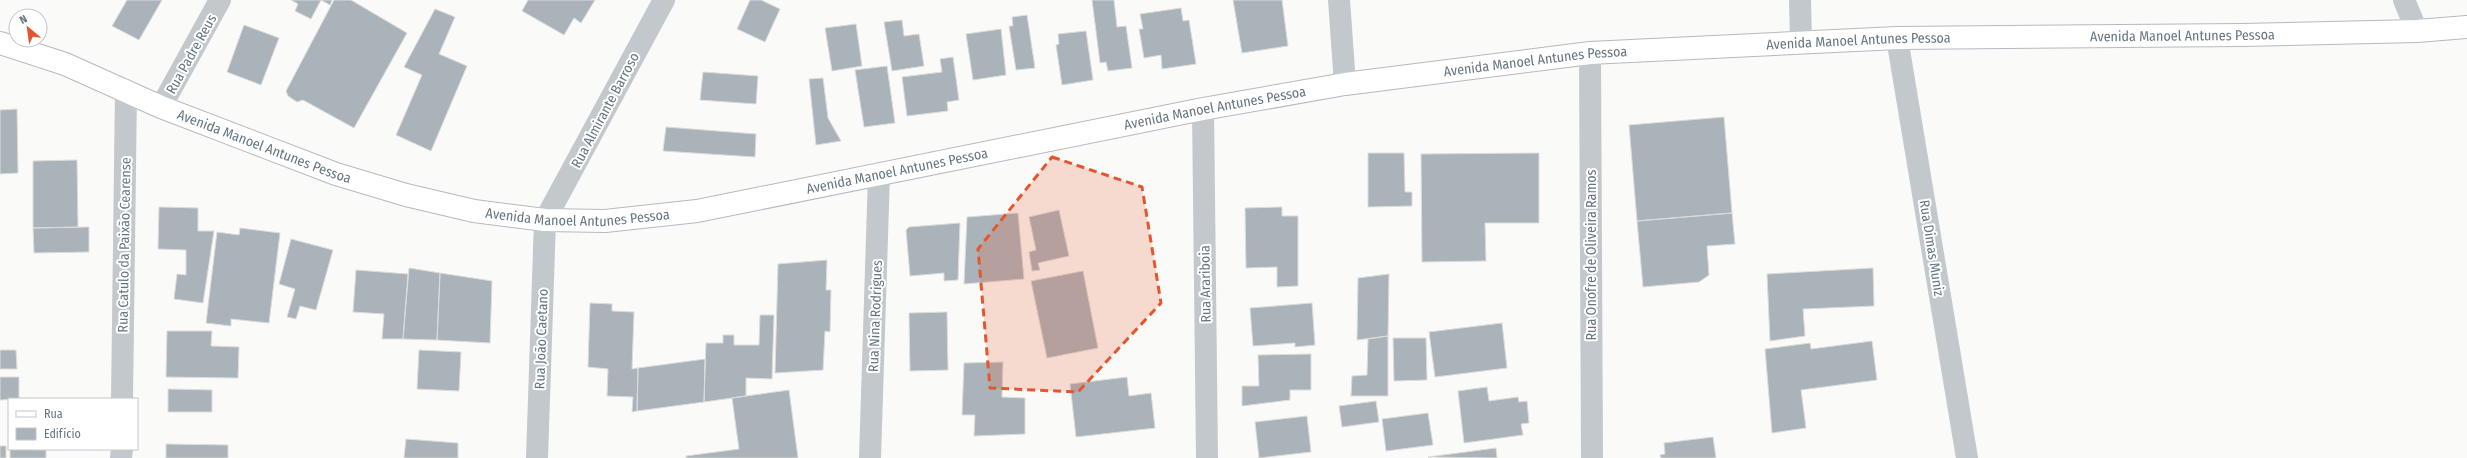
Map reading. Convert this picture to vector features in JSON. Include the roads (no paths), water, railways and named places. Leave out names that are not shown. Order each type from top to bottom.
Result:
[{"type":"main road","name":"Avenida Manoel Antunes Pessoa","points":[[0,43],[66,64],[161,107],[336,174],[406,195],[474,211],[545,220],[605,221],[697,211],[1203,109],[1345,84],[1590,53],[1801,41],[1897,38],[2417,31],[2467,27]]},
{"type":"street","name":"Rua Padre Reus","points":[[161,107],[220,0]]},
{"type":"street","name":"Rua Almirante Barroso","points":[[545,220],[664,0]]},
{"type":"street","points":[[1339,0],[1345,84]]},
{"type":"street","points":[[1800,0],[1801,41]]},
{"type":"street","points":[[2404,0],[2417,31]]},
{"type":"street","name":"Rua Dimas Muniz","points":[[1897,38],[1968,458]]},
{"type":"street","name":"Rua Onofre de Oliveira Ramos","points":[[1590,53],[1592,458]]},
{"type":"street","name":"Rua Catulo da Paixão Cearense","points":[[122,398],[126,90]]},
{"type":"street","name":"Rua Arariboia","points":[[1203,109],[1207,458]]},
{"type":"street","name":"Rua Nina Rodrigues","points":[[870,458],[879,174]]},
{"type":"street","name":"Rua João Caetano","points":[[537,458],[545,220]]}]
